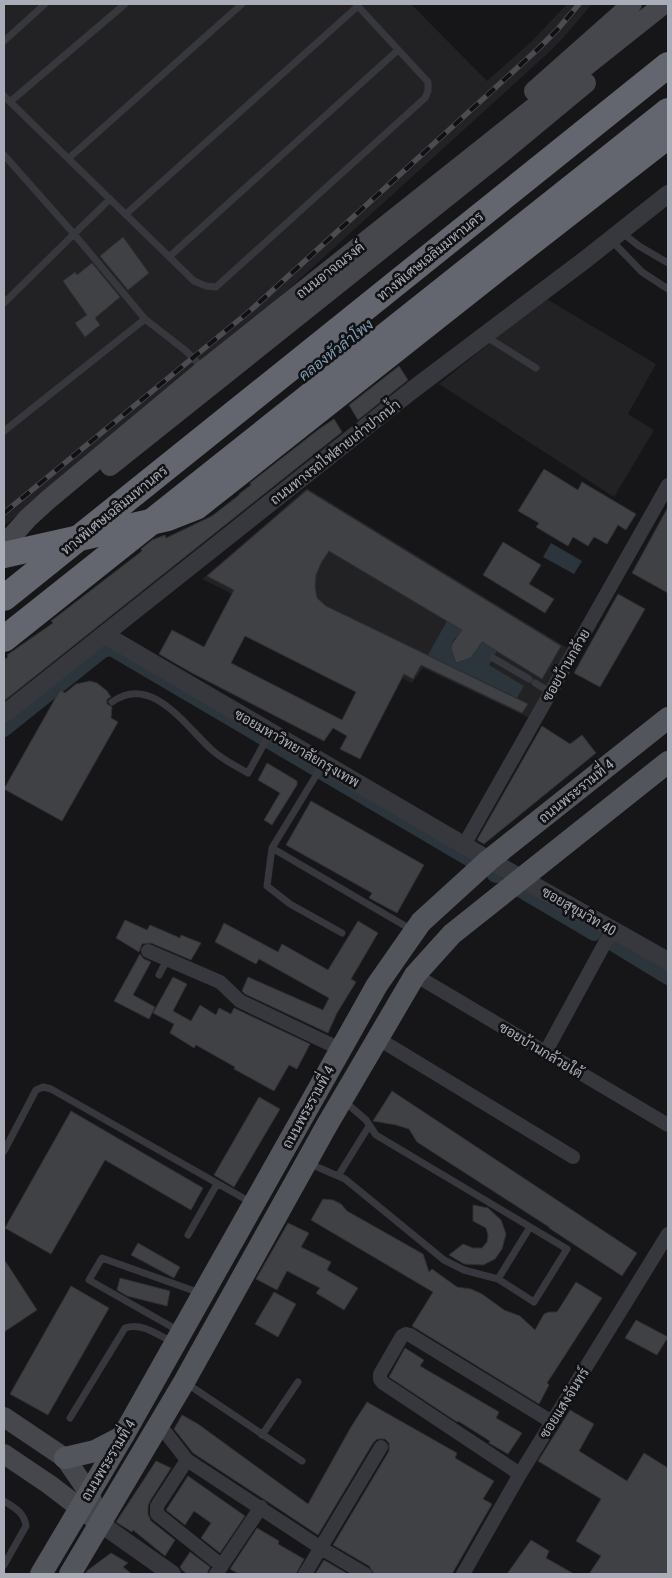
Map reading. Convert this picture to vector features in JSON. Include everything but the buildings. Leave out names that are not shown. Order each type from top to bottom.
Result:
[{"type":"highway","name":"ทางพิเศษเฉลิมมหานคร","points":[[4,598],[668,65]]},
{"type":"highway","points":[[4,639],[668,110]]},
{"type":"highway","points":[[18,548],[168,518],[196,507],[668,136]]},
{"type":"main road","points":[[426,194],[476,143],[632,4]]},
{"type":"main road","name":"ถนนอาจณรงค์","points":[[18,548],[28,518],[49,499],[205,370],[664,4]]},
{"type":"main road","name":"ถนนอาจณรงค์","points":[[18,548],[41,521],[483,168],[668,15]]},
{"type":"main road","name":"ถนนพระรามที่ 4","points":[[40,1574],[123,1436],[377,985],[421,922],[489,860],[668,718]]},
{"type":"main road","name":"ถนนพระรามที่ 4","points":[[70,1574],[184,1382],[342,1099],[415,974],[452,934],[668,762]]},
{"type":"main road","points":[[4,1417],[65,1458],[84,1500],[101,1524]]},
{"type":"main road","points":[[65,1458],[95,1451],[123,1436]]},
{"type":"main road","points":[[4,1454],[84,1500]]},
{"type":"street","name":"ถนนทางรถไฟสายเก่าปากน้ำ","points":[[4,714],[411,391],[668,194]]},
{"type":"street","name":"ซอยบ้านกล้วย","points":[[464,845],[668,485]]},
{"type":"street","name":"ซอยมหาวิทยาลัยกรุงเทพ","points":[[105,635],[270,732],[319,771],[464,845],[489,860]]},
{"type":"street","name":"ซอยสุขุมวิท 40","points":[[489,860],[668,960]]},
{"type":"street","points":[[545,1053],[612,930]]},
{"type":"street","points":[[148,951],[220,982],[240,1001],[340,1049]]},
{"type":"street","name":"ซอยบ้านกล้วยใต้","points":[[415,974],[668,1125]]},
{"type":"street","points":[[377,1038],[573,1157]]},
{"type":"street","name":"ซอยแสงจันทร์","points":[[463,1574],[520,1474],[668,1234]]},
{"type":"street","points":[[520,1474],[383,1383],[380,1379],[380,1374],[402,1336],[406,1334],[410,1336],[552,1422]]},
{"type":"street","points":[[158,1427],[166,1433],[187,1460],[321,1548],[365,1574]]},
{"type":"street","points":[[305,1574],[381,1447]]},
{"type":"street","points":[[187,1460],[157,1506],[157,1514],[219,1570],[260,1507]]},
{"type":"street","points":[[101,1524],[172,1574]]},
{"type":"lane","points":[[4,41],[45,4]]},
{"type":"lane","points":[[11,101],[125,4]]},
{"type":"lane","points":[[69,158],[242,4]]},
{"type":"lane","points":[[4,96],[194,280],[206,286],[216,287],[425,98],[428,91],[428,82],[357,5],[126,214]]},
{"type":"lane","points":[[170,256],[398,50]]},
{"type":"lane","points":[[4,155],[74,234],[145,319],[186,351],[205,370]]},
{"type":"lane","points":[[4,303],[110,199]]},
{"type":"lane","points":[[615,236],[639,246],[668,263]]},
{"type":"lane","points":[[615,236],[642,272],[668,288]]},
{"type":"lane","points":[[4,431],[145,319]]},
{"type":"lane","points":[[484,336],[536,368]]},
{"type":"lane","points":[[493,658],[550,692]]},
{"type":"lane","points":[[112,702],[121,696],[133,693],[161,703],[182,719],[215,753],[248,772],[270,732]]},
{"type":"lane","points":[[319,771],[272,848],[267,886],[290,904],[342,933]]},
{"type":"lane","points":[[272,848],[414,932]]},
{"type":"lane","points":[[159,975],[167,960]]},
{"type":"lane","points":[[4,1151],[36,1090],[43,1087],[51,1089],[254,1205]]},
{"type":"lane","points":[[307,1162],[344,1179],[444,1260],[464,1270],[498,1279],[534,1302],[567,1250],[376,1135],[366,1120],[342,1099]]},
{"type":"lane","points":[[338,1176],[370,1126]]},
{"type":"lane","points":[[188,1235],[217,1184]]},
{"type":"lane","points":[[498,1279],[530,1227]]},
{"type":"lane","points":[[178,1338],[89,1280],[102,1258],[203,1294]]},
{"type":"lane","points":[[70,1418],[125,1328],[141,1326],[178,1338]]},
{"type":"lane","points":[[184,1382],[302,1461]]},
{"type":"lane","points":[[262,1434],[298,1382]]},
{"type":"lane","points":[[4,1501],[20,1511],[26,1526],[4,1565]]},
{"type":"shaded area","points":[[4,4],[411,4],[487,81],[532,41],[567,4],[592,4],[546,55],[258,317],[4,526]]},
{"type":"shaded area","points":[[545,298],[656,364],[628,414],[654,430],[614,497],[439,384]]},
{"type":"shaded area","points":[[307,488],[569,649],[529,718],[423,668],[412,683],[202,579]]},
{"type":"shaded area","points":[[551,543],[582,561],[574,574],[543,557]]},
{"type":"shaded area","points":[[447,621],[469,634],[457,637],[453,641],[451,648],[471,658],[477,647],[473,636],[497,651],[489,665],[524,686],[517,698],[428,655]]},
{"type":"waterway","points":[[4,730],[103,651],[111,649],[475,863]]},
{"type":"waterway","points":[[521,891],[594,934]]},
{"type":"waterway","points":[[609,942],[668,978]]},
{"type":"railway","points":[[4,513],[251,310],[539,48],[579,4]]},
{"type":"water label","name":"คลองหัวลำโพง","points":[[336,350]]}]
